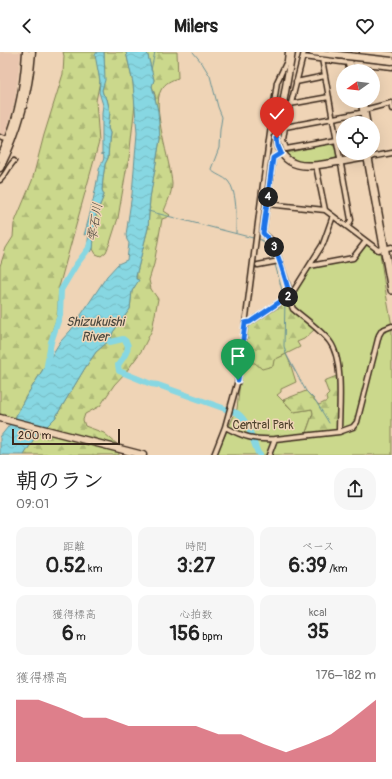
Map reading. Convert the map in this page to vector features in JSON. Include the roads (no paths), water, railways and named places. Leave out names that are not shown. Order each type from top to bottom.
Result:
[{"type":"main road","points":[[347,52],[352,63]]},
{"type":"main road","points":[[352,52],[352,63]]},
{"type":"main road","points":[[360,108],[364,116]]},
{"type":"main road","points":[[362,111],[362,116]]},
{"type":"main road","points":[[372,160],[392,264]]},
{"type":"main road","points":[[389,248],[392,290]]},
{"type":"street","points":[[0,158],[15,119],[23,88],[26,52]]},
{"type":"street","points":[[0,168],[18,127],[28,84],[32,52]]},
{"type":"street","points":[[214,455],[225,427],[238,380],[260,199],[278,82],[287,62],[288,52]]},
{"type":"street","points":[[292,52],[282,125],[283,140],[286,150],[336,140]]},
{"type":"street","points":[[312,52],[392,61]]},
{"type":"street","points":[[363,52],[392,56]]},
{"type":"street","points":[[345,160],[316,166],[295,164],[290,162],[281,153],[278,146],[277,138],[290,104],[303,54],[322,59],[392,67]]},
{"type":"street","points":[[322,59],[336,136]]},
{"type":"street","points":[[296,82],[325,76]]},
{"type":"street","points":[[290,104],[329,97]]},
{"type":"street","points":[[282,125],[332,118],[391,103],[392,109]]},
{"type":"street","points":[[0,137],[8,140]]},
{"type":"street","points":[[281,153],[273,158],[263,233],[271,240],[277,253],[290,295],[290,304],[293,309],[329,340],[338,359],[339,432]]},
{"type":"street","points":[[380,154],[392,153]]},
{"type":"street","points":[[0,180],[4,177],[10,165],[14,161]]},
{"type":"street","points":[[340,161],[351,220],[348,226]]},
{"type":"street","points":[[316,166],[325,210]]},
{"type":"street","points":[[267,204],[325,210],[378,250],[389,248]]},
{"type":"street","points":[[245,323],[250,322],[290,295],[323,244],[333,216]]},
{"type":"street","points":[[310,266],[353,258],[366,241]]},
{"type":"street","points":[[258,265],[279,261]]},
{"type":"street","points":[[225,427],[244,437],[256,439],[275,439],[339,432],[353,427],[357,422],[379,334],[382,330],[392,326]]},
{"type":"street","points":[[0,418],[144,455]]},
{"type":"street","points":[[269,455],[275,439]]},
{"type":"water","points":[[97,52],[104,52],[105,80],[102,90],[107,99],[110,112],[108,128],[110,133],[108,158],[105,164],[103,178],[102,190],[104,195],[96,215],[93,249],[91,252],[87,248],[89,233],[84,235],[91,211],[100,168],[104,158],[103,153],[102,155],[103,105],[99,92],[100,81],[95,55]]},
{"type":"water","name":"Shizukuishi River","points":[[126,52],[147,52],[154,80],[152,86],[158,111],[160,139],[150,198],[148,228],[136,276],[136,279],[139,280],[132,291],[130,309],[113,332],[111,339],[96,352],[55,418],[34,439],[24,455],[0,455],[0,437],[15,418],[24,400],[60,342],[71,330],[107,276],[118,264],[127,260],[129,243],[126,235],[132,194],[137,133],[133,83]]},
{"type":"waterway","points":[[151,70],[155,52]]},
{"type":"waterway","points":[[193,52],[210,76],[222,117],[219,148],[211,169],[228,181],[231,186],[236,206],[236,233]]},
{"type":"waterway","points":[[148,211],[253,238]]},
{"type":"waterway","points":[[259,239],[263,241],[273,260]]},
{"type":"waterway","name":"雫石川","points":[[46,371],[51,342],[60,315],[61,290],[76,265],[89,248],[90,243]]},
{"type":"waterway","points":[[275,264],[283,294]]},
{"type":"waterway","points":[[285,300],[284,346],[286,354],[306,391],[315,400],[329,423]]},
{"type":"waterway","points":[[105,336],[110,342],[123,339],[128,345],[125,356],[118,365],[119,371],[151,384],[158,385],[237,413],[241,416],[260,455]]},
{"type":"park label","name":"Central Park","points":[[263,425]]}]
